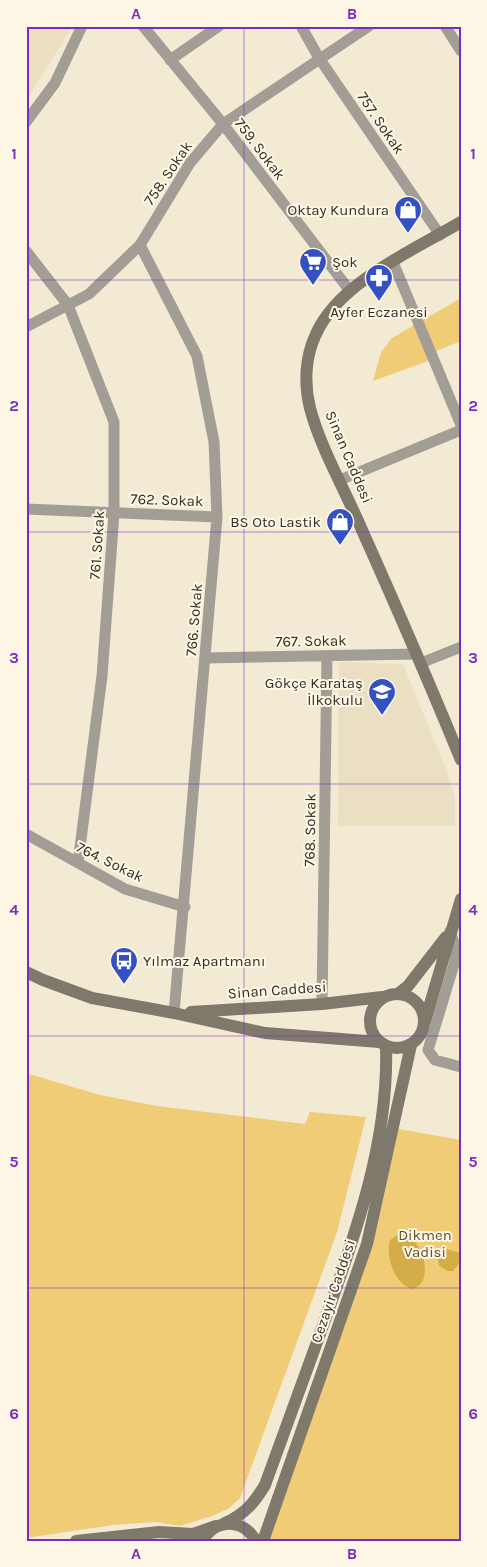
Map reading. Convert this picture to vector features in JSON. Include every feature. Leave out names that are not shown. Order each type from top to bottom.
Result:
[{"type":"main road","name":"Sinan Caddesi","points":[[461,222],[393,262],[336,304],[316,334],[309,356],[306,381],[315,423],[419,659],[461,760]]},
{"type":"main road","points":[[450,931],[408,986],[399,994],[382,997],[371,1010],[369,1019],[373,1035],[382,1044],[403,1048],[411,1045],[418,1039],[461,899]]},
{"type":"main road","name":"Sinan Caddesi","points":[[26,972],[92,998],[174,1012],[265,1032],[382,1044]]},
{"type":"main road","points":[[399,994],[414,1000],[420,1007],[424,1023]]},
{"type":"main road","name":"Sinan Caddesi","points":[[174,1012],[322,1004],[382,997]]},
{"type":"main road","name":"Cezayir Caddesi","points":[[264,1541],[367,1244],[386,1132],[387,1077],[382,1044]]},
{"type":"main road","name":"Cezayir Caddesi","points":[[221,1525],[241,1516],[253,1504],[265,1484],[354,1239],[411,1045]]},
{"type":"main road","points":[[202,1541],[208,1532],[221,1525]]},
{"type":"main road","points":[[76,1541],[158,1532],[193,1534],[221,1525],[243,1527],[256,1541]]},
{"type":"street","points":[[26,122],[55,83],[82,26]]},
{"type":"street","name":"759. Sokak","points":[[143,26],[223,124],[350,292]]},
{"type":"street","points":[[170,60],[219,26]]},
{"type":"street","name":"757. Sokak","points":[[301,26],[319,58],[440,235]]},
{"type":"street","name":"758. Sokak","points":[[26,327],[89,294],[140,245],[190,163],[223,124],[368,26]]},
{"type":"street","points":[[445,26],[461,51]]},
{"type":"street","name":"766. Sokak","points":[[140,245],[197,356],[214,442],[217,517],[185,907],[174,1012]]},
{"type":"street","name":"761. Sokak","points":[[26,250],[68,305],[114,422],[114,513],[102,676],[78,863]]},
{"type":"street","points":[[393,262],[461,425]]},
{"type":"street","points":[[340,480],[461,430]]},
{"type":"street","name":"762. Sokak","points":[[26,509],[217,517]]},
{"type":"street","points":[[419,659],[461,647]]},
{"type":"street","name":"767. Sokak","points":[[206,658],[327,656],[419,659]]},
{"type":"street","name":"768. Sokak","points":[[322,1004],[327,656]]},
{"type":"street","name":"764. Sokak","points":[[26,834],[125,889],[185,907]]},
{"type":"street","points":[[450,931],[455,946],[455,961],[428,1050],[430,1057],[435,1060],[461,1067]]},
{"type":"shaded area","points":[[26,26],[73,26],[26,101]]},
{"type":"shaded area","name":"Gökçe Karataş İlkokulu","points":[[339,662],[403,664],[446,769],[455,797],[455,826],[338,826]]},
{"type":"shaded area","points":[[400,1233],[408,1235],[414,1241],[420,1249],[423,1258],[424,1277],[420,1284],[413,1289],[401,1282],[390,1262],[390,1240]]},
{"type":"shaded area","points":[[447,1249],[461,1253],[461,1261],[453,1271],[448,1271],[439,1266],[438,1259]]},
{"type":"green space","points":[[461,298],[461,341],[431,353],[433,359],[373,381],[381,352],[392,338]]},
{"type":"green space","points":[[26,1073],[100,1095],[157,1106],[305,1124],[310,1112],[366,1117],[337,1232],[240,1498],[228,1509],[180,1526],[156,1522],[113,1525],[26,1538]]},
{"type":"green space","name":"Dikmen Vadisi","points":[[393,1128],[461,1140],[461,1541],[263,1541],[367,1244]]},
{"type":"place","name":"Oktay Kundura","points":[[408,234]]},
{"type":"place","name":"Şok","points":[[313,286]]},
{"type":"place","name":"Ayfer Eczanesi","points":[[379,302]]},
{"type":"place","name":"BS Oto Lastik","points":[[340,546]]},
{"type":"place","name":"Gökçe Karataş İlkokulu","points":[[382,716]]},
{"type":"place","name":"Yılmaz Apartmanı","points":[[124,985]]}]
